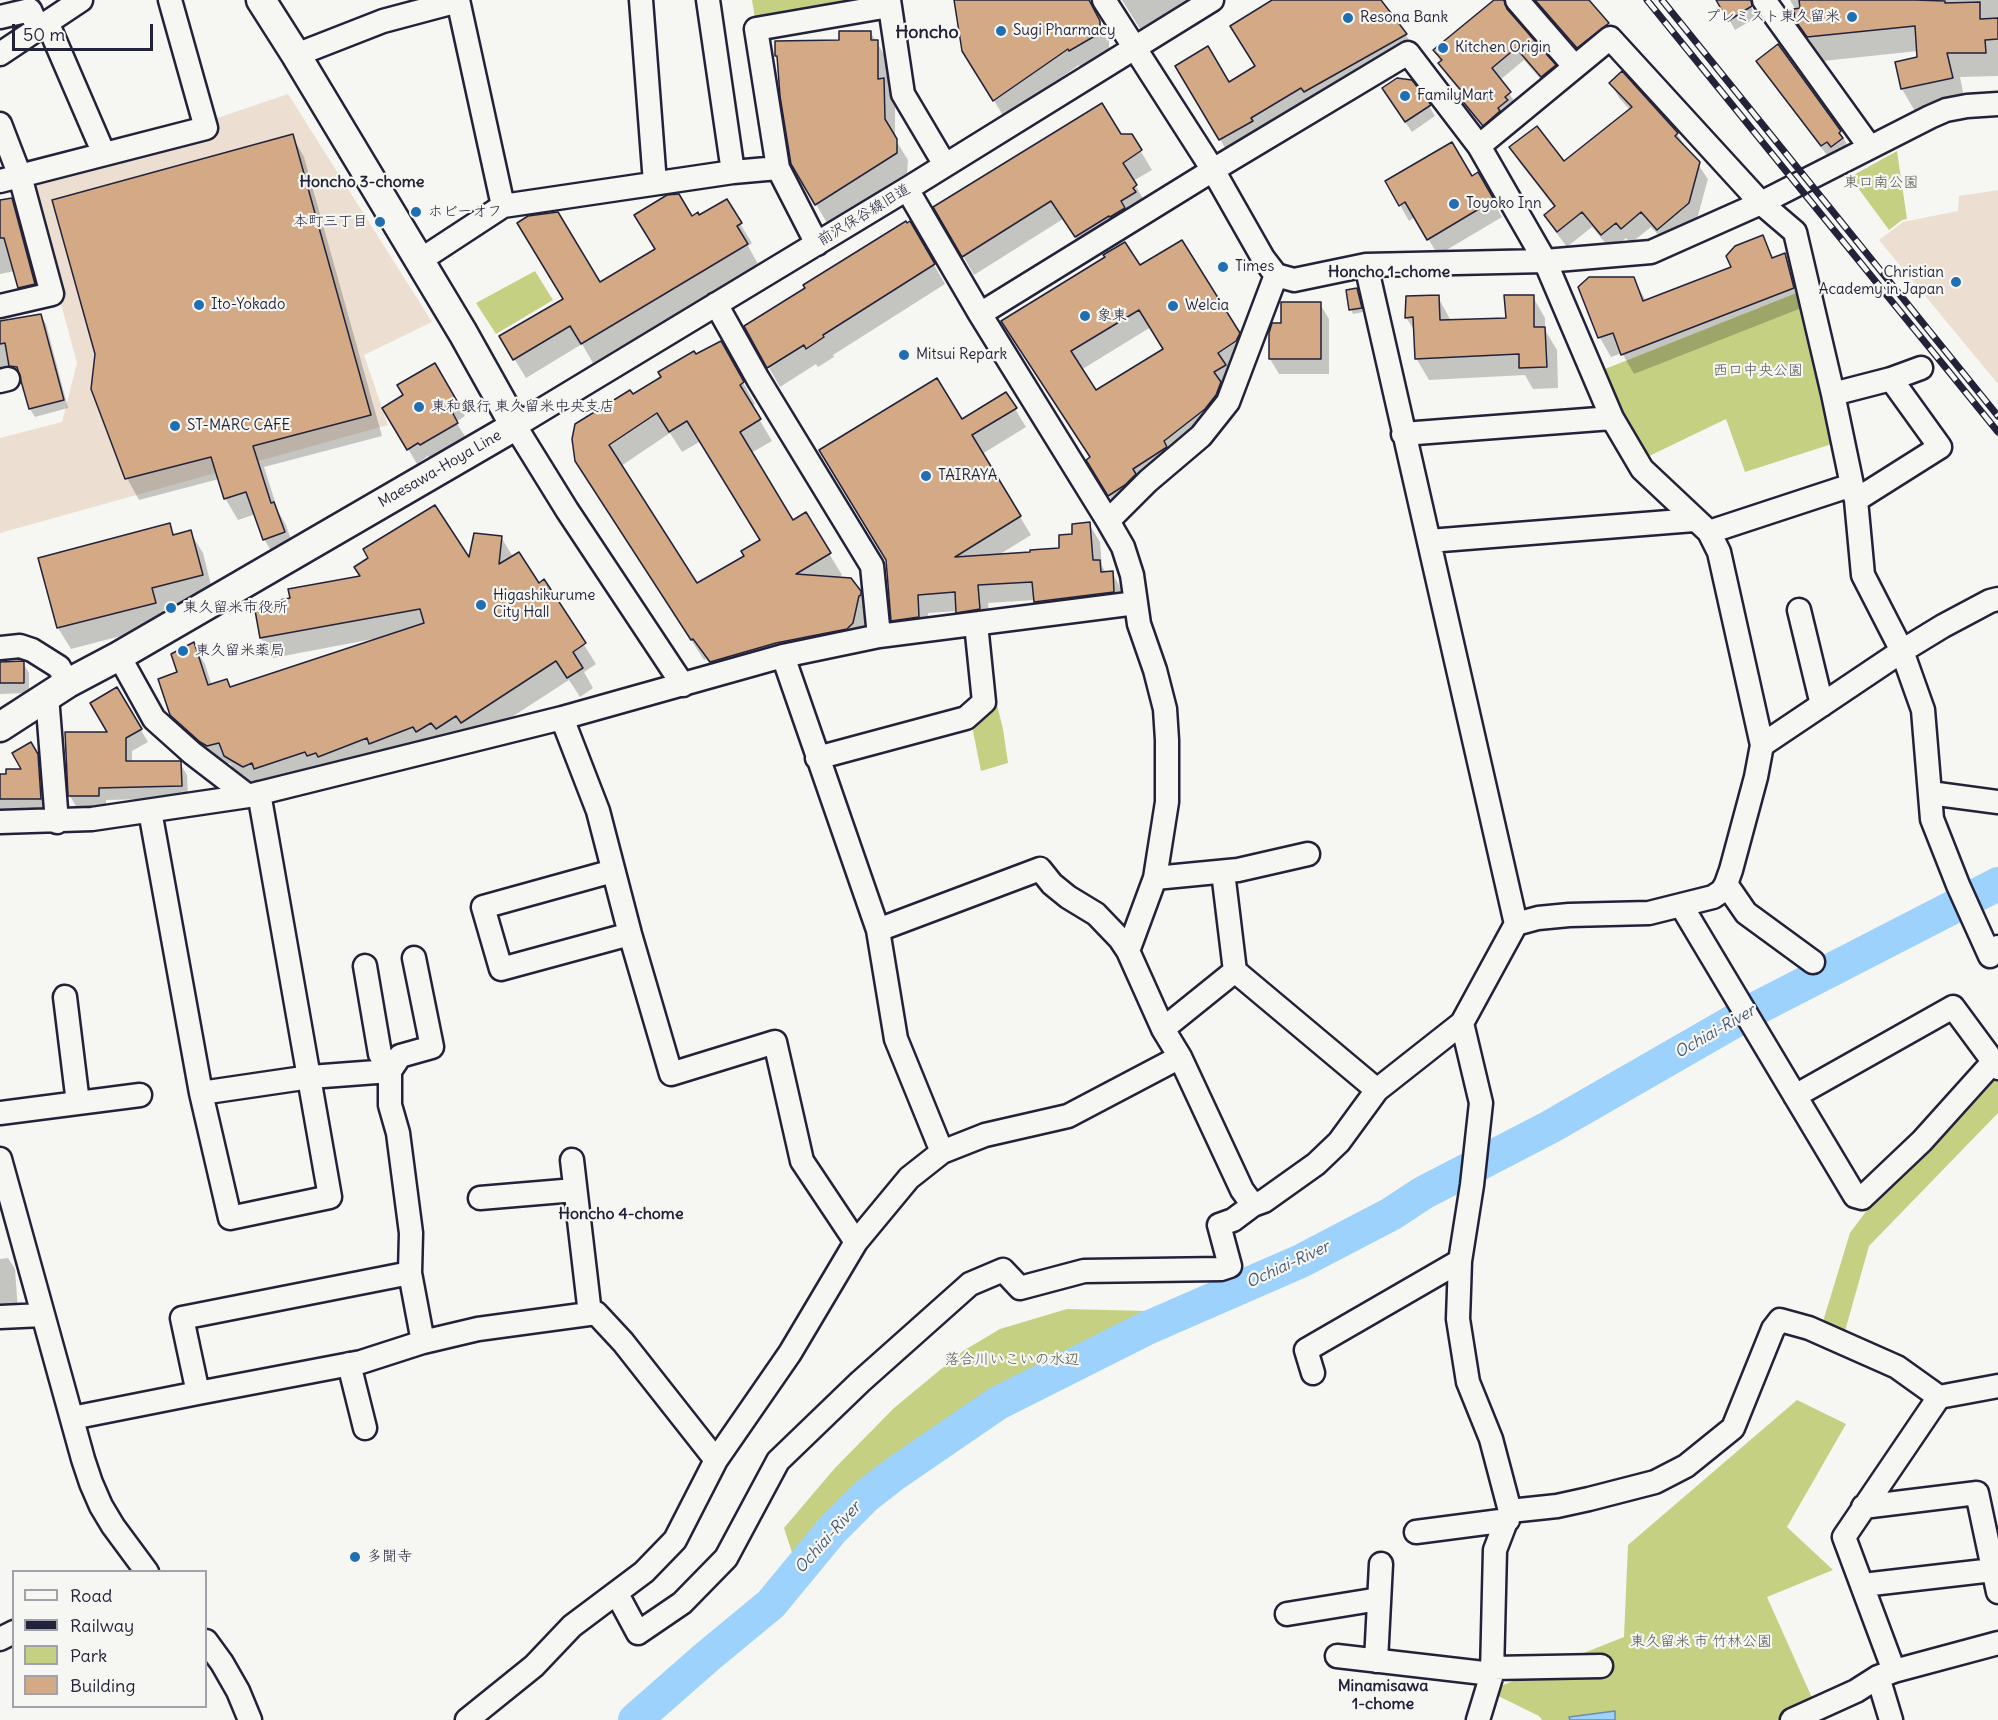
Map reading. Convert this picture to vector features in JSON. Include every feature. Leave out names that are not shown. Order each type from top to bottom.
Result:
[{"type":"main road","name":"Maesawa-Hoya Line","points":[[0,727],[58,689],[120,656],[514,426],[463,333],[261,0]]},
{"type":"street","points":[[10,178],[206,129],[170,0]]},
{"type":"street","points":[[296,55],[383,21],[458,0],[502,206]]},
{"type":"street","points":[[641,0],[655,183]]},
{"type":"street","points":[[708,0],[733,172]]},
{"type":"street","points":[[1104,0],[1213,170],[1263,258],[1276,275],[1294,280],[1366,265],[1545,261],[1651,252],[1761,203],[1869,146],[1946,110],[1998,104]]},
{"type":"street","name":"前沢保谷線旧道","points":[[514,426],[817,244],[1212,0]]},
{"type":"street","points":[[1517,0],[1575,67]]},
{"type":"street","points":[[1764,0],[1869,146]]},
{"type":"street","points":[[0,54],[71,3]]},
{"type":"street","points":[[817,244],[778,168],[756,29],[889,3],[903,94],[945,165]]},
{"type":"street","points":[[0,17],[30,10],[43,25],[104,154]]},
{"type":"street","points":[[1479,146],[1610,38],[1761,203],[1795,232],[1854,493],[1863,575],[1902,651],[1923,710],[1932,819],[1960,890],[1990,956],[1998,947]]},
{"type":"street","points":[[980,314],[1408,53],[1479,146],[1545,261],[1612,418],[1642,469],[1701,526],[1719,552],[1762,745],[1756,777],[1726,884],[1722,891],[1713,897],[1649,913],[1569,915],[1538,918],[1516,924]]},
{"type":"street","points":[[0,124],[10,178],[52,294],[0,306]]},
{"type":"street","points":[[419,261],[502,206],[733,172],[778,168]]},
{"type":"street","points":[[907,189],[980,314],[1108,521],[1123,547],[1132,575],[1139,624],[1155,670],[1165,709],[1167,802],[1155,878],[1128,951]]},
{"type":"street","points":[[617,1594],[638,1633],[682,1603],[726,1558],[778,1461],[860,1382],[970,1284],[1003,1270],[1020,1288],[1084,1271],[1221,1269],[1230,1266],[1219,1225],[1233,1220],[1253,1205],[1264,1201],[1316,1164],[1339,1142],[1377,1090],[1462,1023],[1516,924],[1366,265]]},
{"type":"street","points":[[1108,521],[1148,481],[1201,436],[1228,402],[1276,275]]},
{"type":"street","points":[[716,304],[758,379],[872,566],[879,636]]},
{"type":"street","points":[[1833,394],[1891,379],[1921,368]]},
{"type":"street","points":[[1429,541],[1701,526],[1854,493],[1940,447],[1891,379]]},
{"type":"street","points":[[1403,434],[1612,418]]},
{"type":"street","points":[[514,426],[683,685]]},
{"type":"street","points":[[1762,745],[1902,651],[1943,626],[1998,599]]},
{"type":"street","points":[[0,822],[57,822],[92,819],[253,795],[562,718],[783,656],[879,636],[1136,603]]},
{"type":"street","points":[[1799,610],[1822,705]]},
{"type":"street","points":[[817,758],[966,718],[984,702],[976,624]]},
{"type":"street","points":[[0,648],[20,646],[32,650],[59,667],[57,822]]},
{"type":"street","points":[[120,656],[154,719],[192,753],[253,795],[310,1077],[330,1197],[230,1218],[201,1094],[150,811]]},
{"type":"street","points":[[783,656],[878,930],[896,1040],[942,1152]]},
{"type":"street","points":[[562,718],[598,811],[630,934],[671,1074],[775,1042],[802,1161],[856,1242]]},
{"type":"street","points":[[1930,793],[1998,802]]},
{"type":"street","points":[[1155,878],[1223,872],[1308,854]]},
{"type":"street","points":[[878,930],[1040,869],[1052,884],[1068,897],[1096,914],[1128,951],[1163,1029],[1180,1057],[1242,1190],[1253,1205]]},
{"type":"street","points":[[614,871],[483,907],[501,969],[630,934]]},
{"type":"street","points":[[1223,872],[1235,971],[1377,1090]]},
{"type":"street","points":[[1726,884],[1746,913],[1813,962]]},
{"type":"street","points":[[1681,905],[1757,1034],[1855,1196],[1862,1198],[1922,1141],[1995,1065],[1953,1007],[1795,1096]]},
{"type":"street","points":[[390,1071],[400,1056],[432,1047],[414,958]]},
{"type":"street","points":[[365,966],[380,1054],[390,1071],[390,1105],[398,1133],[411,1233],[410,1273],[423,1342]]},
{"type":"street","points":[[1163,1029],[1235,971]]},
{"type":"street","points":[[65,997],[78,1103]]},
{"type":"street","points":[[1462,1023],[1480,1103],[1477,1146],[1460,1261],[1458,1318],[1468,1382],[1491,1439],[1509,1516],[1495,1550],[1492,1671],[1478,1720]]},
{"type":"street","points":[[467,1720],[534,1666],[572,1626],[644,1572],[675,1540],[716,1460],[790,1353],[856,1242],[909,1178],[942,1152],[985,1135],[1068,1116],[1180,1057]]},
{"type":"street","points":[[201,1094],[310,1077],[390,1071]]},
{"type":"street","points":[[0,1113],[140,1095]]},
{"type":"street","points":[[0,1159],[83,1459],[101,1506],[126,1546],[145,1570]]},
{"type":"street","points":[[572,1160],[590,1314]]},
{"type":"street","points":[[480,1198],[575,1190]]},
{"type":"street","points":[[1313,1373],[1305,1350],[1460,1261]]},
{"type":"street","points":[[198,1393],[182,1318],[410,1273]]},
{"type":"street","points":[[72,1418],[349,1364],[423,1342],[478,1329],[596,1313],[623,1342],[716,1460]]},
{"type":"street","points":[[0,1317],[43,1315]]},
{"type":"street","points":[[1416,1532],[1557,1506],[1655,1482],[1686,1466],[1733,1428],[1773,1329],[1779,1320],[1809,1328],[1897,1367],[1939,1397]]},
{"type":"street","points":[[349,1364],[365,1428]]},
{"type":"street","points":[[1891,1720],[1886,1674],[1863,1585],[1844,1537],[1939,1397],[1998,1386]]},
{"type":"street","points":[[1863,1508],[1977,1493],[1998,1592]]},
{"type":"street","points":[[1376,1660],[1381,1564]]},
{"type":"street","points":[[1863,1585],[1993,1570]]},
{"type":"street","points":[[1287,1614],[1379,1599]]},
{"type":"street","points":[[207,1642],[238,1691],[250,1720]]},
{"type":"street","points":[[1795,1719],[1856,1691],[1886,1674],[1998,1643]]},
{"type":"street","points":[[1336,1656],[1492,1671],[1601,1666]]},
{"type":"shaded area","points":[[288,94],[432,322],[364,355],[388,425],[0,533],[0,438],[62,422],[77,363],[28,182]]},
{"type":"shaded area","name":"Christian Academy in Japan","points":[[1998,190],[1998,384],[1879,240],[1903,222],[1958,211],[1959,196]]},
{"type":"green space","points":[[752,0],[885,0],[756,24]]},
{"type":"green space","name":"東口南公園","points":[[1897,151],[1907,219],[1889,230],[1850,177]]},
{"type":"green space","points":[[535,271],[553,300],[496,334],[476,303]]},
{"type":"green space","name":"西口中央公園","points":[[1799,292],[1835,443],[1745,472],[1726,419],[1643,459],[1600,371]]},
{"type":"green space","points":[[997,705],[1008,763],[981,771],[972,726],[988,708]]},
{"type":"green space","points":[[1989,1072],[1998,1081],[1998,1113],[1869,1246],[1843,1338],[1821,1328],[1850,1233],[1867,1210]]},
{"type":"green space","name":"落合川いこいの水辺","points":[[1067,1309],[1147,1311],[1154,1325],[998,1403],[893,1475],[832,1530],[798,1571],[784,1528],[835,1468],[894,1408],[963,1351],[1000,1329]]},
{"type":"green space","name":"東久留米 市 竹林公園","points":[[1797,1400],[1846,1424],[1787,1527],[1833,1570],[1767,1597],[1817,1709],[1789,1720],[1542,1720],[1539,1716],[1488,1691],[1624,1637],[1628,1545]]},
{"type":"water","points":[[1615,1711],[1615,1720],[1570,1720],[1569,1717]]},
{"type":"building","points":[[954,0],[1089,0],[1100,21],[1100,33],[1069,51],[1068,49],[993,101],[962,51]]},
{"type":"building","points":[[1272,0],[1381,0],[1407,34],[1304,92],[1301,88],[1251,118],[1253,121],[1219,140],[1175,66],[1208,46],[1229,82],[1255,66],[1230,26]]},
{"type":"building","points":[[1494,0],[1504,0],[1507,9],[1556,65],[1541,77],[1516,48],[1492,68],[1511,92],[1505,97],[1508,100],[1498,108],[1500,111],[1483,126],[1460,98],[1464,94],[1438,63],[1442,60],[1433,50]]},
{"type":"building","points":[[1535,0],[1589,0],[1609,23],[1577,48]]},
{"type":"building","points":[[1716,0],[1751,0],[1752,6],[1728,21]]},
{"type":"building","points":[[1799,0],[1980,2],[1980,19],[1998,18],[1998,39],[1985,40],[1986,53],[1947,53],[1953,78],[1901,89],[1895,62],[1917,57],[1915,26],[1807,37],[1795,20],[1794,9],[1800,8]]},
{"type":"building","points":[[839,31],[871,31],[871,40],[878,40],[878,79],[884,78],[885,119],[897,139],[897,153],[815,205],[791,164],[780,96],[775,41],[839,40]]},
{"type":"building","points":[[1778,44],[1841,131],[1839,133],[1843,138],[1831,147],[1827,142],[1821,146],[1756,61]]},
{"type":"building","points":[[1622,71],[1678,133],[1675,136],[1700,162],[1689,203],[1657,230],[1641,212],[1621,229],[1616,223],[1601,235],[1582,212],[1557,232],[1544,215],[1555,206],[1509,147],[1537,126],[1564,161],[1632,107],[1609,83]]},
{"type":"building","points":[[1397,78],[1412,80],[1431,105],[1405,122],[1382,88]]},
{"type":"building","points":[[1102,103],[1121,134],[1132,134],[1142,150],[1123,163],[1137,185],[1133,188],[1136,192],[1121,201],[1125,208],[1075,237],[1051,201],[962,257],[933,207]]},
{"type":"building","points":[[293,134],[371,415],[253,446],[271,503],[274,502],[285,532],[263,540],[246,492],[224,499],[211,457],[125,479],[91,389],[95,354],[52,200]]},
{"type":"building","points":[[1452,142],[1472,176],[1478,172],[1494,200],[1427,240],[1405,202],[1399,206],[1385,181]]},
{"type":"building","points":[[679,194],[692,216],[698,212],[699,215],[727,199],[742,223],[737,226],[748,244],[581,344],[570,326],[513,360],[499,336],[563,299],[517,223],[528,216],[558,212],[600,282],[655,249],[634,215],[667,195]]},
{"type":"building","points":[[12,198],[35,284],[18,288],[4,238],[0,238],[0,200]]},
{"type":"building","points":[[906,221],[907,223],[910,221],[935,264],[823,335],[824,337],[806,349],[804,345],[767,368],[744,326],[805,288],[803,285]]},
{"type":"building","points":[[1763,235],[1772,258],[1785,253],[1794,288],[1621,355],[1613,333],[1598,338],[1578,287],[1589,277],[1634,277],[1643,301],[1731,267],[1726,256],[1735,246]]},
{"type":"building","points":[[1182,240],[1240,333],[1236,341],[1218,353],[1226,365],[1214,372],[1221,382],[1216,395],[1205,409],[1164,441],[1167,447],[1133,469],[1136,474],[1125,485],[1108,496],[1086,460],[1090,457],[1001,321],[1105,257],[1103,255],[1125,242],[1140,265]],"holes":[[[1139,310],[1163,349],[1096,390],[1071,351]]]},
{"type":"building","points":[[1357,288],[1362,308],[1349,310],[1346,290]]},
{"type":"building","points":[[1439,295],[1440,320],[1506,318],[1504,295],[1534,295],[1534,327],[1545,327],[1547,367],[1519,368],[1519,354],[1415,359],[1413,317],[1405,318],[1406,296]]},
{"type":"building","points":[[1281,302],[1321,302],[1321,359],[1269,359],[1269,333],[1272,323],[1281,323]]},
{"type":"building","points":[[41,314],[64,400],[29,409],[17,367],[9,366],[5,343],[0,344],[0,321]]},
{"type":"building","points":[[721,341],[744,382],[740,385],[761,419],[740,432],[793,520],[806,512],[831,553],[796,574],[851,578],[861,591],[853,623],[847,629],[776,643],[710,662],[693,639],[691,640],[575,461],[572,439],[575,424],[630,390],[633,394],[661,377],[658,372],[694,351],[696,354]],"holes":[[[657,413],[669,432],[687,421],[760,540],[741,551],[744,556],[697,583],[609,445]]]},
{"type":"building","points":[[435,363],[457,401],[449,406],[458,423],[407,450],[382,408],[403,395],[397,385]]},
{"type":"building","points":[[937,378],[962,419],[1006,392],[1017,408],[972,435],[1021,516],[955,557],[1059,548],[1059,535],[1072,534],[1072,524],[1090,522],[1093,560],[1100,560],[1101,572],[1113,571],[1114,592],[1034,602],[1032,582],[978,585],[980,609],[956,613],[955,592],[918,595],[919,617],[891,621],[886,560],[819,450]]},
{"type":"building","points":[[435,505],[469,557],[474,533],[502,536],[499,564],[519,552],[539,583],[544,579],[586,643],[573,652],[583,668],[567,678],[556,661],[461,723],[456,716],[436,729],[431,723],[416,732],[413,727],[369,744],[367,738],[318,757],[316,753],[307,756],[305,752],[254,769],[252,763],[243,767],[224,756],[219,743],[207,746],[200,742],[170,715],[158,679],[177,672],[171,654],[194,642],[208,685],[227,679],[230,687],[424,623],[420,609],[260,638],[254,605],[290,598],[288,589],[360,576],[354,567],[368,558],[363,549]]},
{"type":"building","points":[[170,523],[173,535],[191,530],[203,575],[152,588],[156,603],[57,628],[38,558]]},
{"type":"building","points":[[24,661],[24,683],[0,683],[0,662]]},
{"type":"building","points":[[117,687],[142,729],[126,738],[126,761],[181,761],[182,786],[99,788],[99,796],[68,796],[65,732],[107,732],[90,703]]},
{"type":"building","points":[[31,742],[38,754],[41,799],[0,799],[0,774],[6,774],[6,769],[21,769],[12,753]]},
{"type":"waterway","name":"Ochiai-River","points":[[635,1720],[771,1604],[832,1530],[866,1496],[998,1403],[1145,1329],[1301,1261],[1391,1214],[1423,1193],[1550,1127],[1757,1008],[1998,884]]},
{"type":"railway","points":[[1647,0],[1998,432]]},
{"type":"railway","points":[[1662,0],[1998,416]]},
{"type":"place","name":"プレミスト東久留米","points":[[1852,17]]},
{"type":"place","name":"Resona Bank","points":[[1348,18]]},
{"type":"place","name":"Sugi Pharmacy","points":[[1001,31]]},
{"type":"place","name":"Kitchen Origin","points":[[1443,48]]},
{"type":"place","name":"FamilyMart","points":[[1405,96]]},
{"type":"place","name":"Toyoko Inn","points":[[1454,204]]},
{"type":"place","name":"ホビーオフ","points":[[416,212]]},
{"type":"place","name":"本町三丁目","points":[[380,222]]},
{"type":"place","name":"Times","points":[[1223,267]]},
{"type":"place","name":"Christian Academy in Japan","points":[[1956,282]]},
{"type":"place","name":"Ito-Yokado","points":[[199,305]]},
{"type":"place","name":"Welcia","points":[[1173,306]]},
{"type":"place","name":"象東","points":[[1085,316]]},
{"type":"place","name":"Mitsui Repark","points":[[904,355]]},
{"type":"place","name":"東和銀行 東久留米中央支店","points":[[419,407]]},
{"type":"place","name":"ST-MARC CAFE","points":[[175,426]]},
{"type":"place","name":"TAIRAYA","points":[[926,476]]},
{"type":"place","name":"Higashikurume City Hall","points":[[481,605]]},
{"type":"place","name":"東久留米市役所","points":[[171,608]]},
{"type":"place","name":"東久留米薬局","points":[[183,651]]},
{"type":"place","name":"多聞寺","points":[[355,1557]]},
{"type":"district","name":"Honcho","points":[[927,33]]},
{"type":"district","name":"Honcho 3-chome","points":[[362,182]]},
{"type":"district","name":"Honcho 1-chome","points":[[1389,272]]},
{"type":"district","name":"Honcho 4-chome","points":[[621,1214]]},
{"type":"district","name":"Minamisawa 1-chome","points":[[1383,1695]]}]
